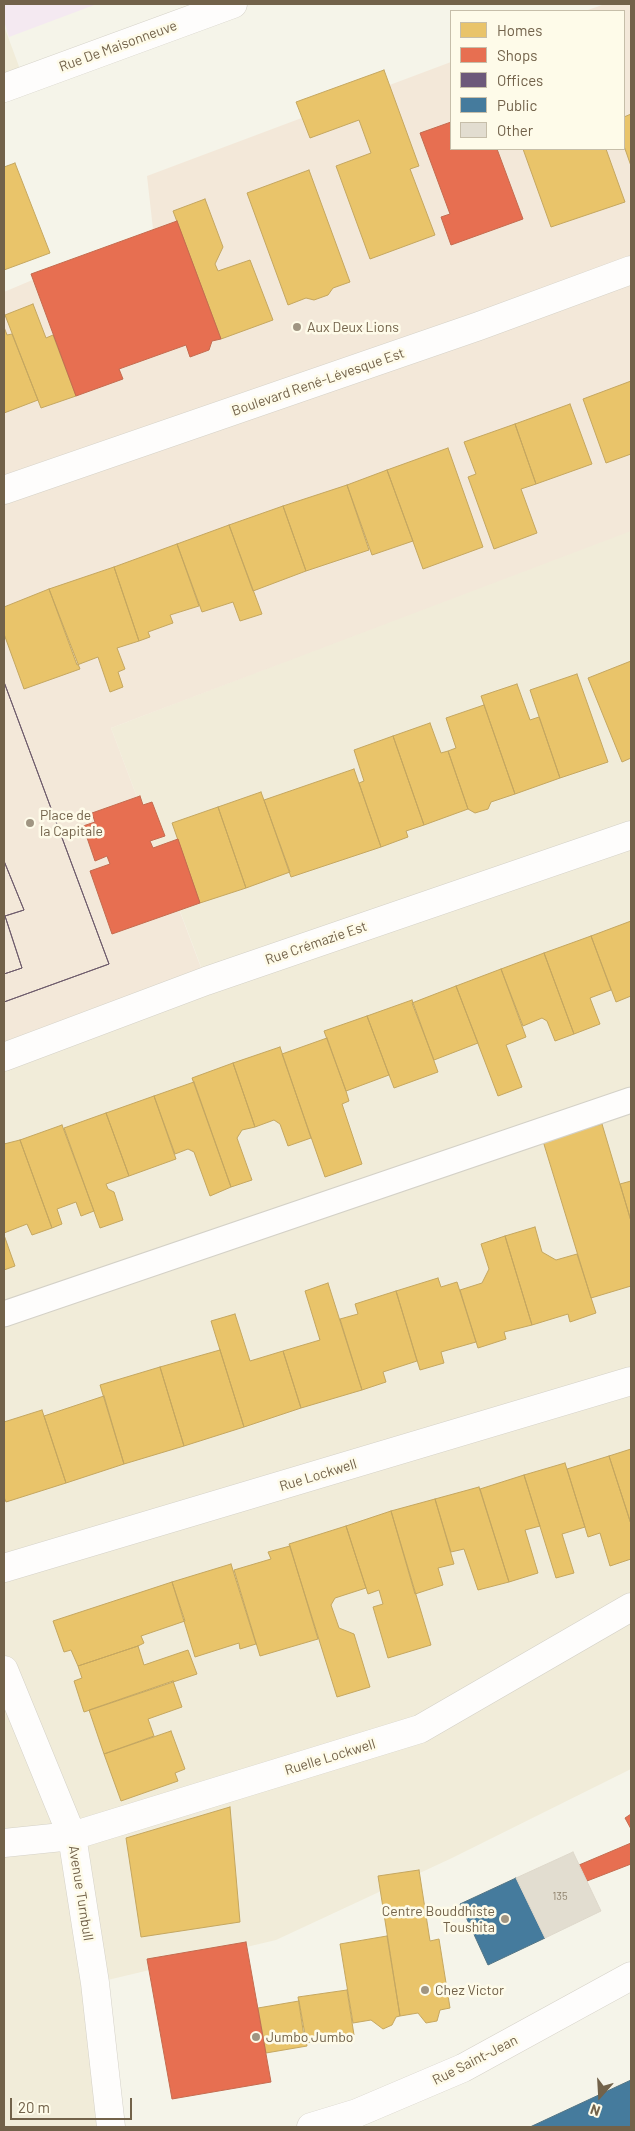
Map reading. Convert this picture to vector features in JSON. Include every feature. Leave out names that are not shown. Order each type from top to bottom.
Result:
[{"type":"street","name":"Rue De Maisonneuve","points":[[4,88],[233,4]]},
{"type":"street","name":"Boulevard René-Lévesque Est","points":[[4,490],[479,326],[631,270]]},
{"type":"street","name":"Rue Crémazie Est","points":[[4,1057],[206,981],[631,835]]},
{"type":"street","name":"Rue Lockwell","points":[[4,1568],[631,1381]]},
{"type":"street","name":"Ruelle Lockwell","points":[[4,1843],[72,1836],[420,1729],[631,1606]]},
{"type":"street","name":"Avenue Turnbull","points":[[4,1670],[72,1836],[95,1983],[112,2127]]},
{"type":"street","name":"Rue Saint-Jean","points":[[311,2127],[357,2113],[463,2068],[631,1976]]},
{"type":"lane","points":[[4,1314],[631,1100]]},
{"type":"shaded area","points":[[4,4],[97,4],[9,37],[4,21]]},
{"type":"shaded area","points":[[605,4],[631,4],[631,531],[111,728],[206,981],[4,1057],[4,292],[153,229],[147,176],[450,62],[450,150],[625,150],[625,10],[588,10]]},
{"type":"shaded area","points":[[4,26],[24,80],[4,88]]},
{"type":"shaded area","points":[[631,529],[631,1769],[452,1858],[276,1940],[95,1983],[111,2127],[4,2127],[4,1057],[206,980],[111,728]]},
{"type":"building: Homes","points":[[384,70],[419,166],[410,169],[435,235],[370,259],[336,166],[371,153],[359,120],[310,138],[296,102]]},
{"type":"building: Homes","points":[[631,114],[631,166],[625,149],[625,117]]},
{"type":"building: Homes","points":[[523,150],[606,150],[625,202],[551,227]]},
{"type":"building: Homes","points":[[15,163],[50,253],[4,270],[4,167]]},
{"type":"building: Homes","points":[[309,170],[350,282],[333,288],[328,295],[314,300],[306,298],[288,305],[247,193]]},
{"type":"building: Homes","points":[[205,199],[223,247],[215,264],[218,271],[250,260],[273,320],[221,339],[173,211]]},
{"type":"building: Homes","points":[[33,304],[46,338],[53,335],[76,396],[41,408],[5,315]]},
{"type":"building: Homes","points":[[4,327],[7,335],[12,334],[38,400],[4,413]]},
{"type":"building: Homes","points":[[631,381],[631,454],[606,463],[583,399]]},
{"type":"building: Homes","points":[[570,404],[592,464],[536,484],[515,424]]},
{"type":"building: Homes","points":[[515,424],[536,484],[521,489],[537,533],[494,549],[468,477],[476,474],[464,442]]},
{"type":"building: Homes","points":[[448,448],[483,547],[423,569],[387,470]]},
{"type":"building: Homes","points":[[387,470],[413,541],[372,555],[347,485]]},
{"type":"building: Homes","points":[[347,485],[369,550],[306,571],[283,506]]},
{"type":"building: Homes","points":[[283,506],[306,571],[253,591],[229,525]]},
{"type":"building: Homes","points":[[229,525],[262,614],[240,621],[233,602],[202,612],[177,544]]},
{"type":"building: Homes","points":[[177,544],[199,606],[170,615],[173,623],[148,632],[150,637],[139,641],[114,567]]},
{"type":"building: Homes","points":[[114,567],[139,641],[117,648],[125,669],[118,672],[123,687],[110,692],[98,657],[77,665],[49,589]]},
{"type":"building: Homes","points":[[49,589],[80,669],[24,689],[4,634],[4,607]]},
{"type":"building: Homes","points":[[631,661],[631,758],[622,762],[588,678]]},
{"type":"building: Homes","points":[[577,674],[608,762],[560,778],[530,690]]},
{"type":"building: Homes","points":[[517,684],[530,720],[539,717],[560,778],[515,794],[481,696]]},
{"type":"building: Homes","points":[[484,705],[515,794],[491,802],[488,809],[475,813],[468,809],[448,751],[456,748],[446,718]]},
{"type":"building: Homes","points":[[430,723],[441,753],[448,751],[468,809],[424,825],[393,736]]},
{"type":"building: Homes","points":[[393,736],[424,825],[406,831],[408,837],[381,847],[359,783],[364,781],[354,750]]},
{"type":"building: Homes","points":[[354,769],[381,847],[291,877],[264,800]]},
{"type":"building: Homes","points":[[261,792],[290,872],[246,888],[218,807]]},
{"type":"building: Homes","points":[[218,807],[246,888],[200,903],[172,823]]},
{"type":"building: Homes","points":[[631,921],[631,996],[616,1002],[591,936]]},
{"type":"building: Homes","points":[[591,936],[611,990],[590,998],[600,1024],[574,1034],[544,953]]},
{"type":"building: Homes","points":[[544,953],[574,1034],[555,1041],[547,1021],[542,1018],[523,1026],[501,969]]},
{"type":"building: Homes","points":[[501,969],[526,1037],[506,1045],[522,1087],[498,1096],[456,986]]},
{"type":"building: Homes","points":[[456,986],[478,1043],[434,1060],[412,1003]]},
{"type":"building: Homes","points":[[412,1000],[438,1072],[394,1088],[367,1016]]},
{"type":"building: Homes","points":[[367,1016],[389,1075],[346,1091],[324,1031]]},
{"type":"building: Homes","points":[[327,1038],[349,1101],[342,1104],[362,1164],[325,1177],[282,1054]]},
{"type":"building: Homes","points":[[280,1047],[311,1138],[288,1146],[280,1124],[274,1120],[255,1127],[233,1063]]},
{"type":"building: Homes","points":[[233,1063],[255,1127],[242,1130],[237,1138],[252,1180],[231,1187],[192,1078]]},
{"type":"building: Homes","points":[[194,1082],[231,1187],[210,1196],[194,1152],[188,1149],[175,1154],[154,1096]]},
{"type":"building: Homes","points":[[154,1096],[176,1159],[129,1176],[106,1113]]},
{"type":"building: Homes","points":[[106,1113],[129,1176],[106,1184],[108,1189],[114,1192],[123,1220],[100,1228],[64,1128]]},
{"type":"building: Homes","points":[[602,1124],[631,1221],[631,1286],[591,1298],[543,1141]]},
{"type":"building: Homes","points":[[62,1125],[94,1211],[81,1216],[76,1202],[57,1209],[62,1224],[52,1228],[20,1140]]},
{"type":"building: Homes","points":[[20,1140],[52,1228],[32,1235],[27,1224],[4,1233],[4,1144]]},
{"type":"building: Homes","points":[[631,1181],[631,1221],[620,1184]]},
{"type":"building: Homes","points":[[535,1227],[542,1252],[556,1260],[577,1254],[596,1313],[570,1322],[568,1314],[532,1325],[505,1236]]},
{"type":"building: Homes","points":[[4,1235],[15,1266],[4,1270]]},
{"type":"building: Homes","points":[[505,1236],[532,1325],[504,1332],[506,1339],[478,1348],[460,1290],[482,1283],[489,1269],[481,1244]]},
{"type":"building: Homes","points":[[438,1278],[441,1287],[457,1282],[476,1342],[441,1352],[444,1363],[420,1370],[396,1291]]},
{"type":"building: Homes","points":[[328,1283],[362,1390],[301,1408],[283,1351],[320,1340],[305,1291]]},
{"type":"building: Homes","points":[[396,1291],[417,1361],[383,1372],[386,1382],[362,1390],[340,1319],[358,1314],[355,1304]]},
{"type":"building: Homes","points":[[235,1314],[250,1361],[283,1351],[301,1408],[244,1427],[211,1321]]},
{"type":"building: Homes","points":[[220,1350],[244,1427],[184,1446],[160,1367]]},
{"type":"building: Homes","points":[[160,1367],[184,1446],[124,1464],[100,1385]]},
{"type":"building: Homes","points":[[104,1396],[124,1464],[66,1483],[44,1416]]},
{"type":"building: Homes","points":[[42,1410],[66,1483],[6,1502],[4,1497],[4,1422]]},
{"type":"building: Homes","points":[[631,1449],[631,1524],[609,1456]]},
{"type":"building: Homes","points":[[609,1456],[631,1524],[631,1559],[610,1566],[600,1533],[588,1537],[567,1469]]},
{"type":"building: Homes","points":[[565,1463],[585,1527],[562,1534],[574,1573],[556,1578],[524,1475]]},
{"type":"building: Homes","points":[[524,1475],[540,1526],[525,1530],[538,1573],[509,1582],[480,1489]]},
{"type":"building: Homes","points":[[479,1487],[509,1582],[478,1590],[464,1549],[451,1552],[435,1499]]},
{"type":"building: Homes","points":[[435,1499],[454,1564],[438,1568],[443,1585],[415,1594],[391,1511]]},
{"type":"building: Homes","points":[[391,1511],[431,1645],[388,1658],[373,1607],[383,1604],[379,1590],[368,1594],[346,1526]]},
{"type":"building: Homes","points":[[346,1526],[366,1588],[335,1598],[331,1605],[339,1628],[354,1634],[370,1687],[337,1697],[289,1544]]},
{"type":"building: Homes","points":[[290,1546],[318,1639],[260,1656],[234,1570],[271,1559],[268,1552]]},
{"type":"building: Homes","points":[[231,1564],[256,1644],[240,1649],[239,1643],[195,1657],[172,1582]]},
{"type":"building: Homes","points":[[172,1582],[185,1621],[141,1636],[144,1643],[138,1646],[78,1666],[71,1650],[64,1652],[53,1621]]},
{"type":"building: Homes","points":[[138,1646],[144,1665],[188,1650],[197,1674],[84,1712],[74,1681],[82,1678],[78,1666]]},
{"type":"building: Homes","points":[[173,1681],[182,1707],[148,1719],[154,1736],[104,1754],[89,1710]]},
{"type":"building: Homes","points":[[171,1731],[185,1769],[175,1773],[178,1781],[121,1801],[104,1754]]},
{"type":"building: Homes","points":[[230,1807],[240,1922],[141,1937],[126,1838]]},
{"type":"building: Homes","points":[[419,1870],[430,1941],[439,1939],[450,2008],[440,2010],[437,2021],[426,2023],[418,2013],[400,2016],[378,1876]]},
{"type":"building: Homes","points":[[387,1936],[400,2016],[396,2017],[392,2025],[383,2029],[371,2020],[353,2023],[340,1944]]},
{"type":"building: Homes","points":[[347,1990],[354,2035],[305,2043],[298,1997]]},
{"type":"building: Homes","points":[[299,2001],[307,2046],[266,2053],[258,2008]]},
{"type":"building: Shops","points":[[450,122],[450,150],[497,150],[523,219],[451,245],[441,217],[450,214],[420,133]]},
{"type":"building: Shops","points":[[177,221],[221,339],[212,341],[209,350],[190,357],[186,345],[119,369],[123,379],[76,396],[31,274]]},
{"type":"building: Shops","points":[[140,796],[143,805],[152,802],[165,836],[150,841],[153,848],[178,839],[200,903],[112,934],[90,871],[110,864],[107,856],[95,861],[83,826],[95,822],[92,813]]},
{"type":"building: Shops","points":[[631,1814],[631,1829],[625,1818]]},
{"type":"building: Shops","points":[[631,1843],[631,1864],[587,1881],[579,1865]]},
{"type":"building: Shops","points":[[246,1942],[271,2082],[172,2099],[147,1959]]},
{"type":"building: Offices","name":"Place de la Capitale","points":[[4,682],[109,964],[4,1002],[4,974],[22,968],[5,916],[24,910],[4,861]]},
{"type":"building: Offices","name":"Place de la Capitale","points":[[4,682],[109,964],[4,1002]]},
{"type":"building: Offices","points":[[4,861],[24,910],[5,916],[22,968],[4,974]]},
{"type":"building: Public","points":[[516,1878],[545,1938],[488,1965],[460,1904]]},
{"type":"building: Public","points":[[631,2080],[631,2127],[530,2127]]},
{"type":"building: Other","points":[[573,1852],[601,1911],[545,1938],[516,1878]]},
{"type":"place","name":"Aux Deux Lions","points":[[297,327]]},
{"type":"place","name":"Place de la Capitale","points":[[30,823]]},
{"type":"place","name":"Centre Bouddhiste Toushita","points":[[505,1919]]},
{"type":"place","name":"Chez Victor","points":[[425,1990]]},
{"type":"place","name":"Jumbo Jumbo","points":[[256,2037]]}]
